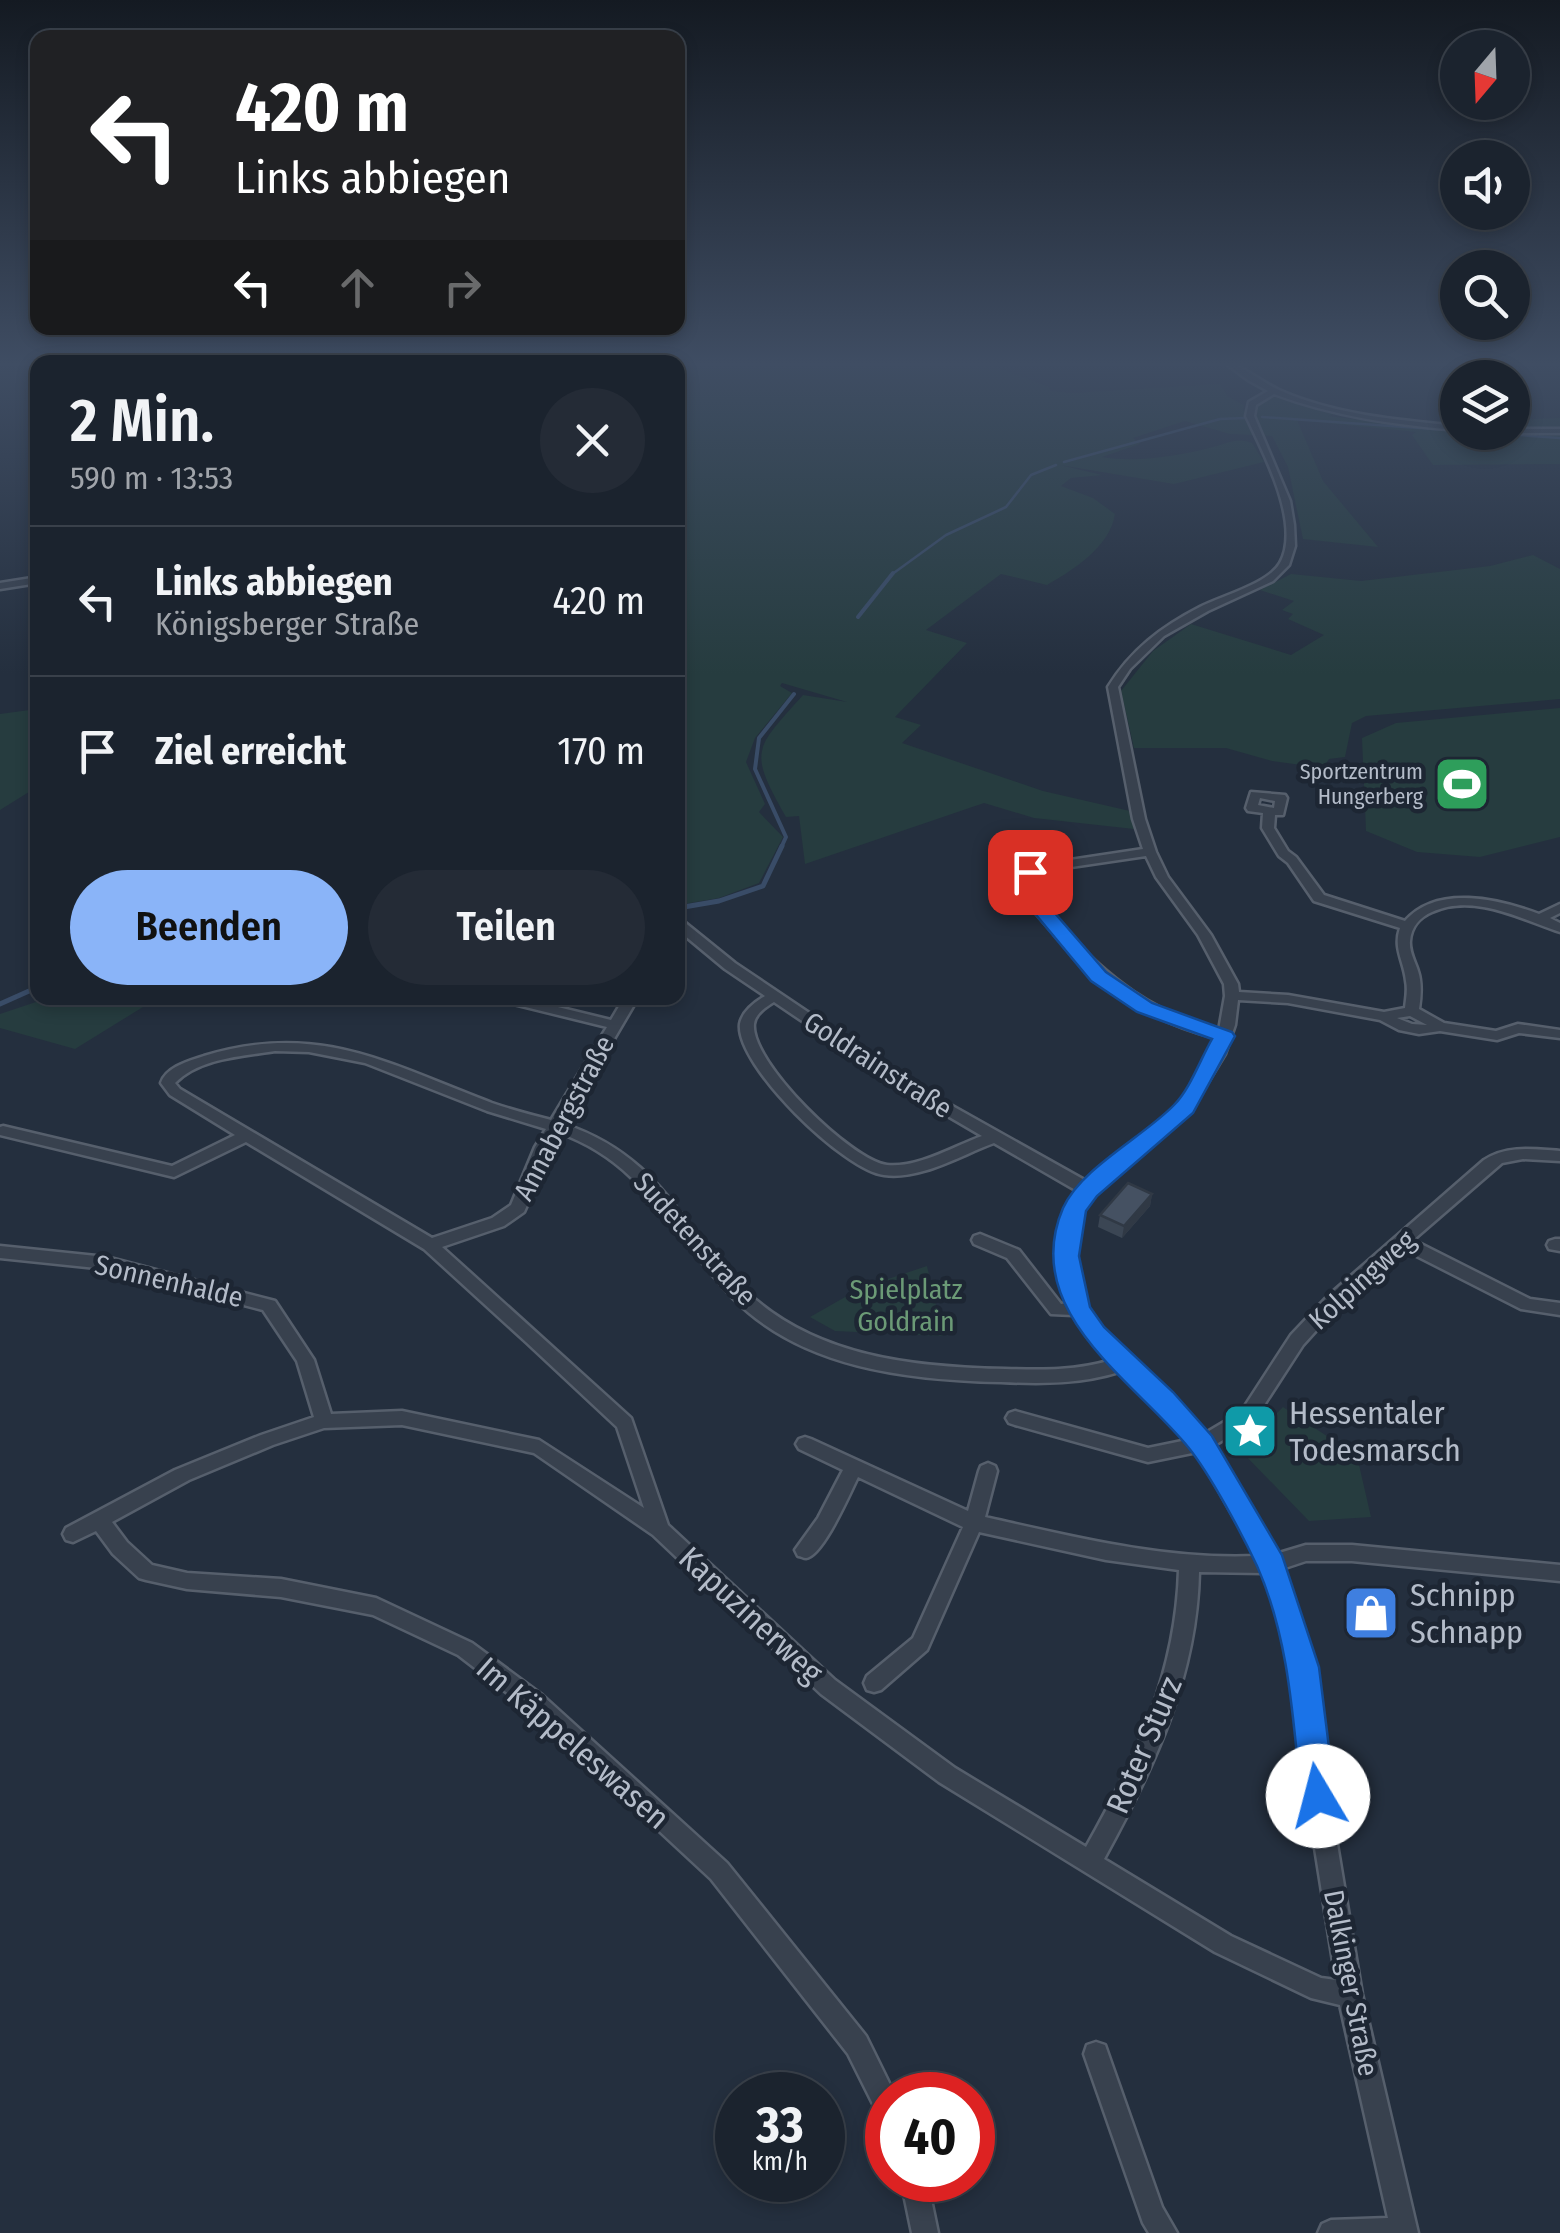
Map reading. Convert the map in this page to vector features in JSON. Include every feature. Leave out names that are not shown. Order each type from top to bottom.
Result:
[{"type":"street","points":[[1271,466],[1285,500],[1290,532],[1288,561],[1282,571],[1172,628],[1127,664],[1113,687],[1139,819],[1150,852],[1212,950],[1231,984],[1232,996],[1288,999],[1384,1016],[1412,1011],[1440,1027],[1497,1036],[1518,1028],[1560,1034]]},
{"type":"street","points":[[0,586],[30,581]]},
{"type":"street","points":[[1269,810],[1268,828],[1318,898],[1407,926]]},
{"type":"street","points":[[1150,852],[1041,868],[1030,872],[1023,885],[1080,956],[1121,995],[1224,1036]]},
{"type":"street","points":[[1412,1011],[1414,979],[1403,957],[1407,926],[1427,908],[1479,902],[1542,918],[1560,928]]},
{"type":"street","points":[[1542,918],[1560,908]]},
{"type":"street","name":"Goldrainstraße","points":[[685,941],[992,1138],[1089,1190]]},
{"type":"street","points":[[773,996],[757,1008],[747,1023],[746,1037],[753,1051],[784,1094],[868,1167],[902,1170],[992,1138]]},
{"type":"street","name":"Dalkinger Straße","points":[[1232,996],[1224,1036],[1186,1108],[1089,1190],[1074,1210],[1066,1256],[1078,1309],[1095,1334],[1164,1400],[1202,1444],[1271,1564],[1303,1667],[1312,1760],[1350,1994],[1404,2231]]},
{"type":"street","points":[[534,1005],[614,1025]]},
{"type":"street","name":"Annabergstraße","points":[[430,1245],[498,1222],[518,1208],[555,1125],[626,1005]]},
{"type":"street","points":[[1384,1016],[1397,1025],[1429,1032],[1440,1027]]},
{"type":"street","name":"Sudetenstraße","points":[[168,1083],[176,1072],[221,1055],[296,1044],[335,1048],[498,1110],[577,1132],[618,1156],[646,1182],[744,1298],[778,1324],[821,1346],[864,1361],[939,1374],[1085,1378],[1124,1363]]},
{"type":"street","name":"Kapuzinerweg","points":[[168,1083],[175,1092],[245,1136],[430,1245],[625,1423],[660,1529],[828,1688],[947,1774],[1223,1944],[1320,1990],[1350,1994]]},
{"type":"street","points":[[4,1132],[174,1172],[245,1136]]},
{"type":"street","name":"Kolpingweg","points":[[1015,1418],[1148,1455],[1202,1444],[1246,1417],[1297,1340],[1334,1300],[1498,1157],[1560,1156]]},
{"type":"street","points":[[980,1240],[1013,1254],[1058,1310],[1078,1309]]},
{"type":"street","points":[[1404,1242],[1527,1305],[1560,1308]]},
{"type":"street","name":"Sonnenhalde","points":[[0,1252],[106,1264],[269,1305],[306,1360],[324,1420]]},
{"type":"street","points":[[73,1534],[182,1476],[324,1420],[402,1418],[539,1447],[660,1529]]},
{"type":"street","points":[[805,1444],[974,1523],[1106,1552],[1189,1563],[1271,1564],[1306,1553],[1352,1553],[1560,1573]]},
{"type":"street","points":[[805,1550],[826,1524],[854,1468]]},
{"type":"street","points":[[874,1683],[920,1644],[974,1523],[988,1471]]},
{"type":"street","name":"Im Käppeleswasen","points":[[99,1520],[120,1548],[146,1572],[187,1581],[281,1588],[376,1607],[466,1649],[535,1702],[719,1872],[857,2045],[870,2072]]},
{"type":"street","name":"Roter Sturz","points":[[1090,1862],[1130,1790],[1174,1685],[1191,1602],[1189,1563]]},
{"type":"street","points":[[1096,2054],[1152,2214],[1164,2233]]},
{"type":"street","points":[[919,2202],[925,2233]]},
{"type":"street","points":[[1331,2233],[1404,2231]]},
{"type":"green space","points":[[685,466],[1065,466],[1102,475],[1071,478],[1061,486],[1093,498],[1115,514],[1098,547],[1079,565],[1047,585],[1001,574],[926,630],[967,643],[895,717],[921,725],[902,743],[1043,791],[1130,811],[1134,829],[1034,818],[984,803],[805,864],[799,816],[786,817],[766,777],[762,752],[774,728],[803,695],[847,702],[782,683],[780,686],[792,693],[755,738],[746,762],[765,804],[759,812],[783,837],[759,883],[719,898],[685,904]]},
{"type":"green space","points":[[1067,466],[1247,466],[1174,484]]},
{"type":"green space","points":[[1288,466],[1317,466],[1323,481],[1378,547],[1303,539]]},
{"type":"green space","points":[[1533,555],[1560,569],[1560,699],[1366,716],[1352,723],[1345,757],[1329,759],[1323,768],[1272,761],[1226,748],[1134,748],[1121,691],[1153,651],[1191,624],[1291,655],[1324,635],[1288,619],[1293,614],[1282,610],[1294,601],[1260,590],[1291,574],[1361,581],[1490,566]]},
{"type":"green space","name":"Sportzentrum Hungerberg","points":[[1560,708],[1560,837],[1480,857],[1417,852],[1366,831],[1362,738],[1396,723]]},
{"type":"green space","points":[[30,710],[30,791],[0,810],[0,714]]},
{"type":"green space","points":[[30,1004],[169,1005],[143,1007],[75,1049],[0,1028],[0,1014]]},
{"type":"green space","name":"Spielplatz Goldrain","points":[[927,1266],[943,1336],[835,1331],[810,1317],[861,1288]]},
{"type":"green space","points":[[1283,1407],[1357,1456],[1371,1517],[1309,1521],[1240,1450]]},
{"type":"building","points":[[1128,1183],[1152,1194],[1124,1226],[1100,1215]]},
{"type":"waterway","points":[[892,574],[946,535],[1006,507],[1031,475],[1053,466]]},
{"type":"waterway","points":[[858,617],[892,574]]},
{"type":"waterway","points":[[781,848],[786,837],[755,769],[759,738],[794,694]]},
{"type":"waterway","points":[[685,907],[719,901],[763,886],[782,846]]},
{"type":"waterway","points":[[0,1004],[30,991]]},
{"type":"place","name":"Sportzentrum Hungerberg","points":[[1462,784]]},
{"type":"place","name":"Hessentaler Todesmarsch","points":[[1250,1431]]},
{"type":"place","name":"Schnipp Schnapp","points":[[1371,1613]]},
{"type":"route","points":[[1030,872],[1023,885],[1026,892],[1098,976],[1145,1008],[1224,1036],[1218,1054],[1186,1108],[1089,1190],[1074,1210],[1066,1256],[1078,1309],[1095,1334],[1164,1400],[1202,1444],[1271,1564],[1303,1667],[1318,1796]]}]
